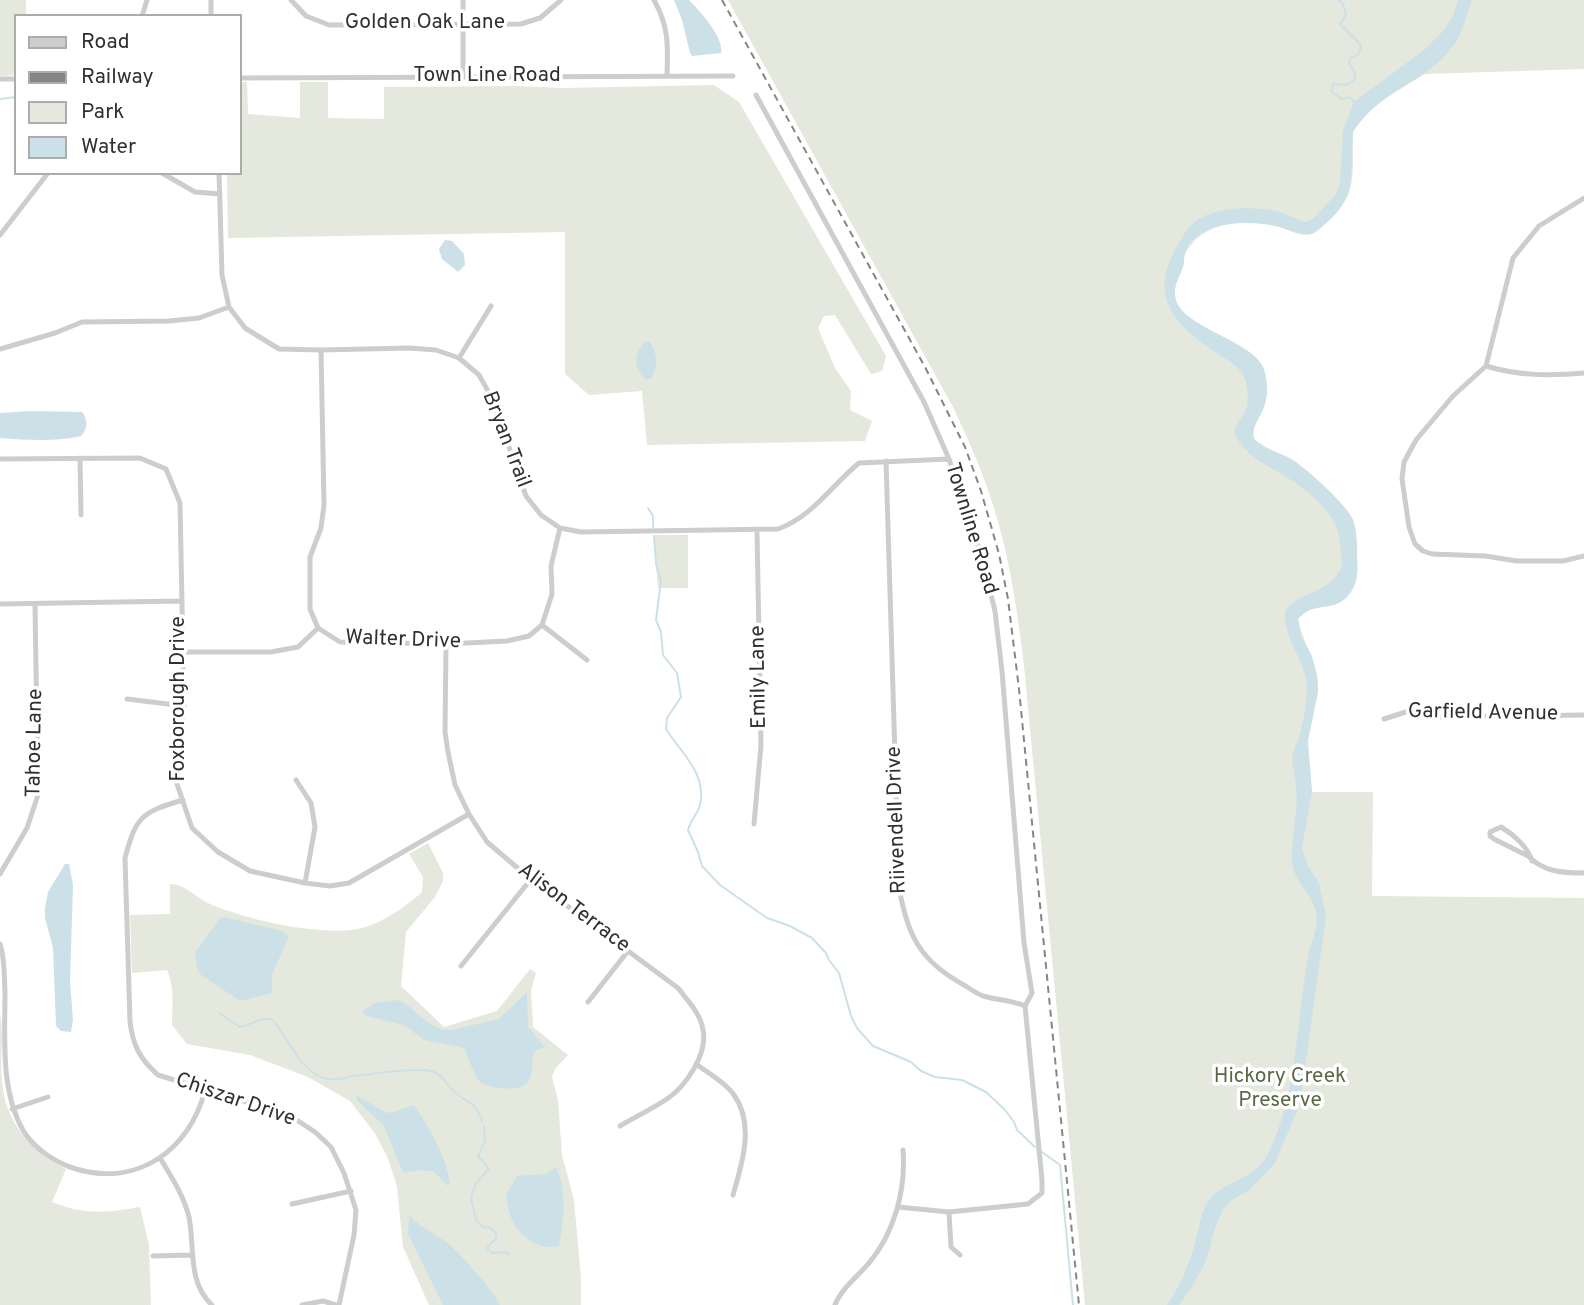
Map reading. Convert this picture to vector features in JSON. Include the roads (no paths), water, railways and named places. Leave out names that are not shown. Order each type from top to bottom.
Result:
[{"type":"street","name":"Golden Oak Lane","points":[[291,0],[306,16],[324,24],[527,23],[545,15],[561,0]]},
{"type":"street","points":[[463,0],[463,77]]},
{"type":"street","points":[[654,0],[667,31],[667,75]]},
{"type":"street","name":"Town Line Road","points":[[242,78],[733,76]]},
{"type":"street","name":"Townline Road","points":[[756,95],[924,402],[950,459],[981,554],[995,611],[1002,671],[1024,943],[1032,993],[1025,1006]]},
{"type":"street","points":[[0,236],[46,175]]},
{"type":"street","points":[[165,175],[195,192],[220,194]]},
{"type":"street","points":[[219,175],[222,275],[229,307],[244,328],[279,349],[409,348],[436,350],[459,358],[491,306]]},
{"type":"street","points":[[1584,198],[1539,226],[1513,258],[1486,366],[1446,405],[1416,440],[1404,462],[1402,479],[1409,527],[1415,544],[1423,551],[1517,561],[1563,561],[1584,556]]},
{"type":"street","points":[[0,349],[82,322],[199,318],[229,307]]},
{"type":"street","name":"Walter Drive","points":[[321,350],[324,505],[321,528],[308,570],[310,609],[318,628],[340,642],[446,644],[507,641],[529,636],[542,625]]},
{"type":"street","name":"Bryan Trail","points":[[459,358],[479,375],[492,398],[526,496],[541,515],[560,528]]},
{"type":"street","points":[[1486,366],[1533,375],[1584,373]]},
{"type":"street","points":[[80,458],[81,515]]},
{"type":"street","name":"Foxborough Drive","points":[[0,459],[140,458],[166,469],[180,503],[184,706],[177,784],[192,828],[218,852],[250,871],[330,886],[349,883],[469,814]]},
{"type":"street","points":[[587,660],[542,625],[552,594],[551,566],[560,528],[581,532],[778,529],[795,523],[859,463],[950,459]]},
{"type":"street","name":"Riivendell Drive","points":[[886,461],[899,887],[904,916],[921,953],[947,976],[982,996],[1013,1001],[1025,1006]]},
{"type":"street","name":"Emily Lane","points":[[754,824],[761,745],[757,531]]},
{"type":"street","points":[[0,604],[180,601]]},
{"type":"street","name":"Tahoe Lane","points":[[0,874],[27,828],[38,795],[34,604]]},
{"type":"street","points":[[183,652],[271,652],[298,647],[318,628]]},
{"type":"street","name":"Alison Terrace","points":[[446,644],[445,732],[448,752],[455,785],[487,842],[531,879],[678,988],[693,1007],[704,1030],[702,1049],[696,1064],[669,1097],[620,1126]]},
{"type":"street","points":[[127,699],[184,706]]},
{"type":"street","name":"Garfield Avenue","points":[[1384,719],[1412,710],[1436,717],[1584,715]]},
{"type":"street","points":[[296,780],[311,803],[315,827],[305,883]]},
{"type":"street","name":"Chiszar Drive","points":[[183,800],[144,814],[132,833],[125,858],[133,1044],[143,1062],[158,1075],[289,1115],[315,1132],[331,1147],[352,1191],[356,1210],[354,1235],[337,1305]]},
{"type":"street","points":[[1532,860],[1530,853],[1507,830],[1501,827],[1490,832],[1494,839],[1537,865],[1555,872],[1584,873]]},
{"type":"street","points":[[461,966],[531,879]]},
{"type":"street","points":[[0,944],[4,966],[2,1007],[6,1080],[12,1109],[34,1144],[54,1159],[73,1168],[92,1172],[116,1173],[140,1168],[160,1158],[188,1131],[198,1113],[205,1090]]},
{"type":"street","points":[[588,1002],[628,951]]},
{"type":"street","points":[[898,1207],[949,1212],[1028,1204],[1042,1193],[1025,1006]]},
{"type":"street","points":[[696,1064],[733,1093],[741,1106],[746,1131],[743,1161],[733,1195]]},
{"type":"street","points":[[12,1109],[48,1097]]},
{"type":"street","points":[[835,1305],[836,1300],[884,1242],[898,1207],[904,1163],[903,1150]]},
{"type":"street","points":[[160,1158],[175,1182],[189,1217],[198,1285],[212,1305]]},
{"type":"street","points":[[292,1204],[352,1191]]},
{"type":"street","points":[[949,1212],[951,1247],[960,1255]]},
{"type":"street","points":[[153,1256],[192,1255]]},
{"type":"street","points":[[302,1305],[323,1301],[337,1305]]},
{"type":"water","points":[[674,0],[689,0],[699,11],[715,32],[721,53],[692,56]]},
{"type":"water","points":[[1458,0],[1472,0],[1462,30],[1453,46],[1430,69],[1376,106],[1353,132],[1349,189],[1338,211],[1312,234],[1252,223],[1212,228],[1191,242],[1185,253],[1176,287],[1175,295],[1179,306],[1187,315],[1244,348],[1256,357],[1263,367],[1267,394],[1254,427],[1254,439],[1297,463],[1343,506],[1353,520],[1357,539],[1357,569],[1355,584],[1346,598],[1334,605],[1310,610],[1298,619],[1301,636],[1312,656],[1318,692],[1308,741],[1312,792],[1302,848],[1308,866],[1319,883],[1326,916],[1300,1104],[1275,1163],[1248,1191],[1232,1200],[1223,1210],[1206,1261],[1192,1287],[1179,1305],[1167,1305],[1187,1267],[1207,1203],[1221,1189],[1255,1170],[1268,1154],[1278,1131],[1291,1082],[1304,982],[1317,916],[1312,901],[1295,875],[1292,859],[1297,794],[1293,751],[1302,727],[1307,691],[1304,670],[1285,622],[1285,611],[1298,600],[1330,582],[1342,566],[1337,529],[1323,506],[1301,487],[1252,456],[1241,445],[1235,434],[1235,427],[1248,403],[1245,379],[1238,368],[1199,341],[1173,314],[1165,285],[1167,269],[1187,230],[1204,216],[1228,210],[1254,208],[1280,212],[1305,222],[1313,219],[1336,194],[1340,184],[1343,131],[1354,102],[1424,50],[1444,30],[1453,16]]},
{"type":"water","points":[[445,240],[452,241],[464,254],[465,265],[458,272],[442,259],[439,249]]},
{"type":"water","points":[[649,341],[656,355],[656,366],[650,379],[645,379],[638,370],[636,361],[644,342]]},
{"type":"water","points":[[82,412],[86,427],[81,436],[71,438],[0,438],[0,413]]},
{"type":"water","points":[[65,864],[69,864],[73,885],[71,1032],[61,1031],[56,1026],[53,948],[45,918],[48,892]]},
{"type":"water","points":[[224,917],[282,931],[289,936],[272,975],[272,993],[240,1001],[201,975],[195,953],[219,919]]},
{"type":"water","points":[[527,992],[528,1027],[545,1047],[535,1051],[529,1079],[517,1088],[496,1088],[483,1084],[461,1047],[424,1040],[404,1025],[363,1013],[375,1003],[398,1000],[436,1027],[451,1030],[499,1019]]},
{"type":"water","points":[[356,1095],[387,1113],[415,1106],[441,1153],[448,1173],[448,1186],[434,1172],[421,1170],[403,1173],[384,1126],[357,1100]]},
{"type":"water","points":[[556,1167],[562,1185],[562,1226],[559,1245],[546,1247],[533,1242],[516,1228],[506,1195],[517,1176],[546,1174]]},
{"type":"water","points":[[409,1215],[455,1250],[485,1283],[500,1305],[443,1305],[408,1234]]},
{"type":"waterway","points":[[1339,0],[1346,15],[1340,24],[1361,45],[1359,54],[1351,58],[1349,64],[1355,72],[1355,79],[1347,85],[1333,84],[1332,92],[1342,99],[1349,97],[1355,103]]},
{"type":"waterway","points":[[0,99],[14,97]]},
{"type":"waterway","points":[[648,508],[653,516],[653,527]]},
{"type":"waterway","points":[[654,536],[656,564],[661,581],[656,620],[661,632],[663,655],[677,673],[681,697],[667,718],[666,729],[691,764],[700,783],[700,805],[688,830],[702,866],[720,885],[767,918],[812,938],[839,973],[851,1016],[857,1028],[873,1046],[911,1062],[921,1071],[935,1077],[962,1080],[986,1092],[1005,1110],[1017,1130],[1035,1147]]},
{"type":"waterway","points":[[219,1013],[240,1027],[261,1020],[273,1020],[295,1054],[313,1073],[324,1078],[336,1080],[407,1070],[434,1072],[475,1107],[482,1121]]},
{"type":"waterway","points":[[484,1127],[485,1141],[478,1156],[489,1169],[476,1183],[471,1197],[476,1220],[496,1233],[496,1238],[487,1248],[492,1253],[506,1252],[509,1255]]},
{"type":"waterway","points":[[1042,1152],[1060,1165],[1073,1305]]},
{"type":"railway","points":[[722,0],[925,367],[965,447],[999,554],[1008,599],[1019,689],[1079,1305]]},
{"type":"park label","name":"Hickory Creek Preserve","points":[[1280,1090]]}]
